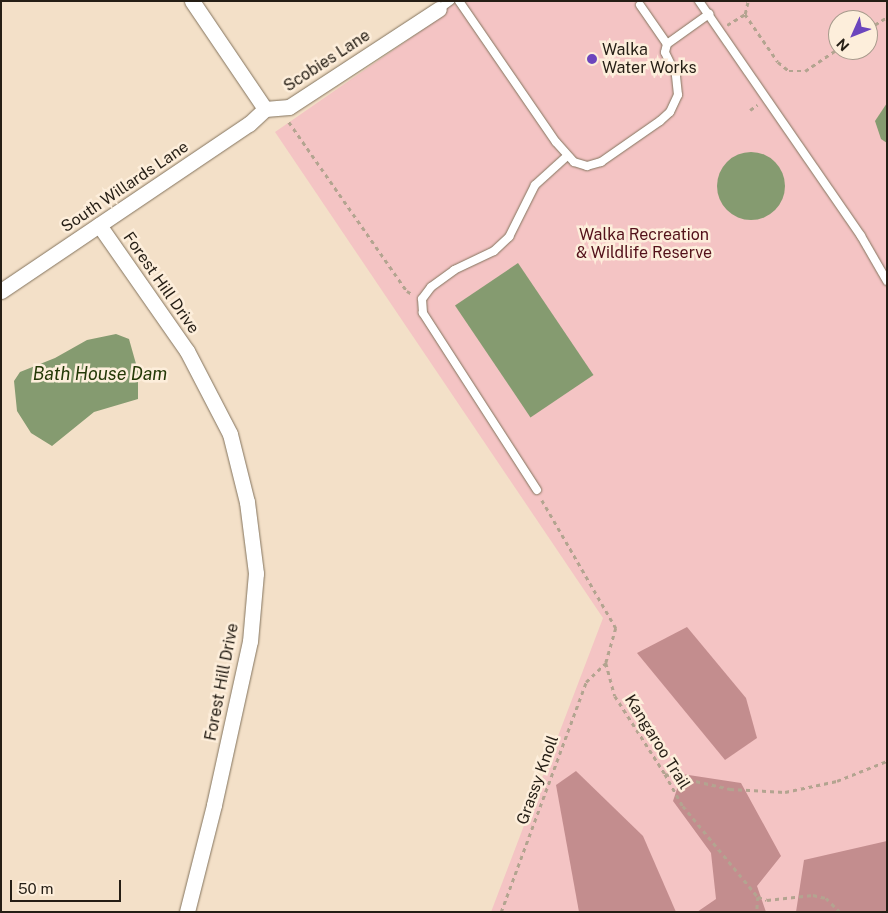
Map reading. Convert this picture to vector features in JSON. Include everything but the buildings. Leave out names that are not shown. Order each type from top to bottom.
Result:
[{"type":"street","points":[[192,1],[273,109]]},
{"type":"street","name":"Scobies Lane","points":[[273,109],[289,107],[444,5]]},
{"type":"street","name":"South Willards Lane","points":[[1,292],[273,109]]},
{"type":"street","name":"Forest Hill Drive","points":[[99,226],[187,351],[230,434],[247,502],[256,573],[250,641],[214,805],[187,912]]},
{"type":"lane","points":[[460,1],[567,156],[574,162],[587,166],[601,162],[660,122],[670,112],[678,95],[676,75],[665,52],[667,44],[709,14]]},
{"type":"lane","points":[[699,1],[861,236],[887,282]]},
{"type":"lane","points":[[640,5],[667,44]]},
{"type":"lane","points":[[537,490],[423,313],[422,299],[431,287],[454,270],[494,251],[509,237],[535,185],[567,156]]},
{"type":"path","points":[[748,1],[746,14],[778,62],[789,70],[805,71],[828,56]]},
{"type":"path","points":[[719,30],[746,14]]},
{"type":"path","points":[[750,110],[754,107]]},
{"type":"path","points":[[273,109],[407,291],[422,299]]},
{"type":"path","points":[[537,490],[616,628],[606,663]]},
{"type":"path","name":"Kangaroo Trail","points":[[606,663],[615,696],[665,774],[683,806],[758,897]]},
{"type":"path","name":"Grassy Knoll","points":[[501,912],[586,682],[606,663]]},
{"type":"path","points":[[665,774],[730,789],[785,792],[836,781],[887,761]]},
{"type":"path","points":[[757,912],[758,897],[767,900],[813,895],[826,898],[840,912]]},
{"type":"green space","name":"Walka Recreation & Wildlife Reserve","points":[[435,1],[887,1],[887,912],[491,912],[603,618],[275,132],[444,15]]},
{"type":"shaded area","points":[[687,627],[746,698],[757,738],[725,760],[637,653]]},
{"type":"shaded area","points":[[576,771],[643,836],[676,912],[579,912],[556,785]]},
{"type":"shaded area","points":[[682,774],[741,783],[781,856],[757,886],[766,912],[697,912],[716,899],[711,853],[673,801]]},
{"type":"shaded area","points":[[887,841],[887,912],[796,912],[804,860]]},
{"type":"water","points":[[887,103],[887,143],[881,139],[875,121]]},
{"type":"water","points":[[751,152],[764,155],[775,162],[782,173],[785,186],[782,199],[775,210],[764,217],[751,220],[738,217],[727,210],[720,199],[717,186],[720,173],[727,162],[738,155]]},
{"type":"water","points":[[518,263],[593,375],[530,417],[455,305]]},
{"type":"water","name":"Bath House Dam","points":[[116,334],[129,339],[138,371],[138,399],[94,412],[52,446],[31,433],[17,411],[14,381],[20,372],[55,358],[87,340]]},
{"type":"place","name":"Walka Water Works","points":[[592,59]]}]
